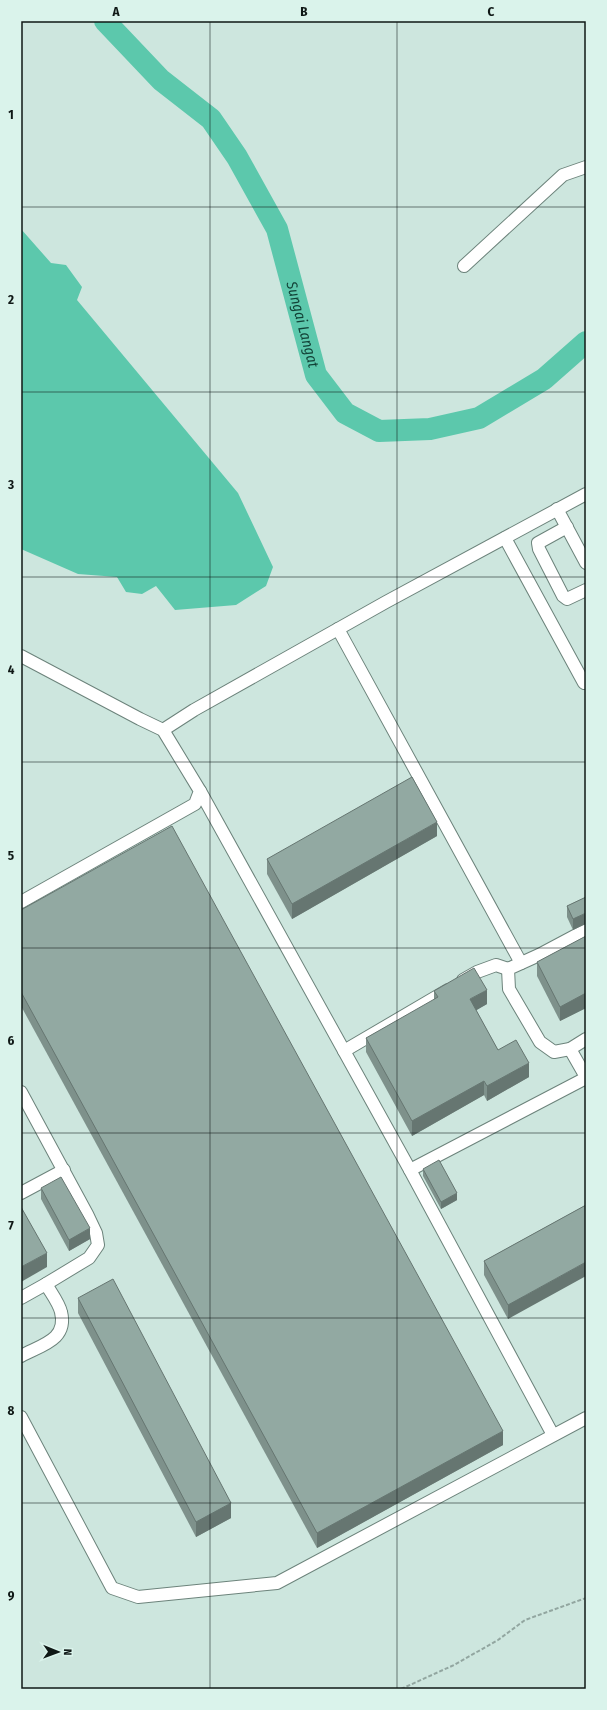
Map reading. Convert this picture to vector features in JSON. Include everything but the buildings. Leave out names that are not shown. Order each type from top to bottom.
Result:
[{"type":"lane","points":[[464,266],[563,175],[586,167]]},
{"type":"lane","points":[[163,730],[207,703],[338,629],[586,494]]},
{"type":"lane","points":[[557,509],[586,563]]},
{"type":"lane","points":[[567,527],[538,543],[539,549],[563,596],[567,599],[586,590]]},
{"type":"lane","points":[[505,538],[584,683]]},
{"type":"lane","points":[[338,629],[521,963]]},
{"type":"lane","points":[[21,656],[163,730],[200,791],[410,1170],[553,1435]]},
{"type":"lane","points":[[21,902],[195,804],[200,791]]},
{"type":"lane","points":[[344,1051],[477,972],[496,965],[508,969],[586,930]]},
{"type":"lane","points":[[508,969],[509,989],[540,1042],[554,1052],[570,1049],[586,1039]]},
{"type":"lane","points":[[410,1170],[586,1077],[570,1049]]},
{"type":"lane","points":[[21,1092],[87,1214],[96,1233],[98,1244],[89,1258],[21,1298]]},
{"type":"lane","points":[[21,1193],[64,1170]]},
{"type":"lane","points":[[21,1356],[56,1338],[62,1328],[61,1311],[46,1284]]},
{"type":"lane","points":[[21,1417],[112,1588],[138,1597],[276,1583],[586,1418]]},
{"type":"path","points":[[401,1689],[454,1665],[498,1640],[525,1620],[586,1598]]},
{"type":"shaded area","points":[[21,229],[51,263],[66,265],[82,287],[77,300],[238,493],[273,567],[266,586],[236,605],[175,610],[156,586],[142,594],[126,592],[117,577],[78,574],[21,549]]},
{"type":"waterway","name":"Sungai Langat","points":[[105,21],[161,80],[211,119],[237,157],[277,229],[316,375],[345,413],[379,431],[430,429],[479,418],[544,379],[586,342]]}]
